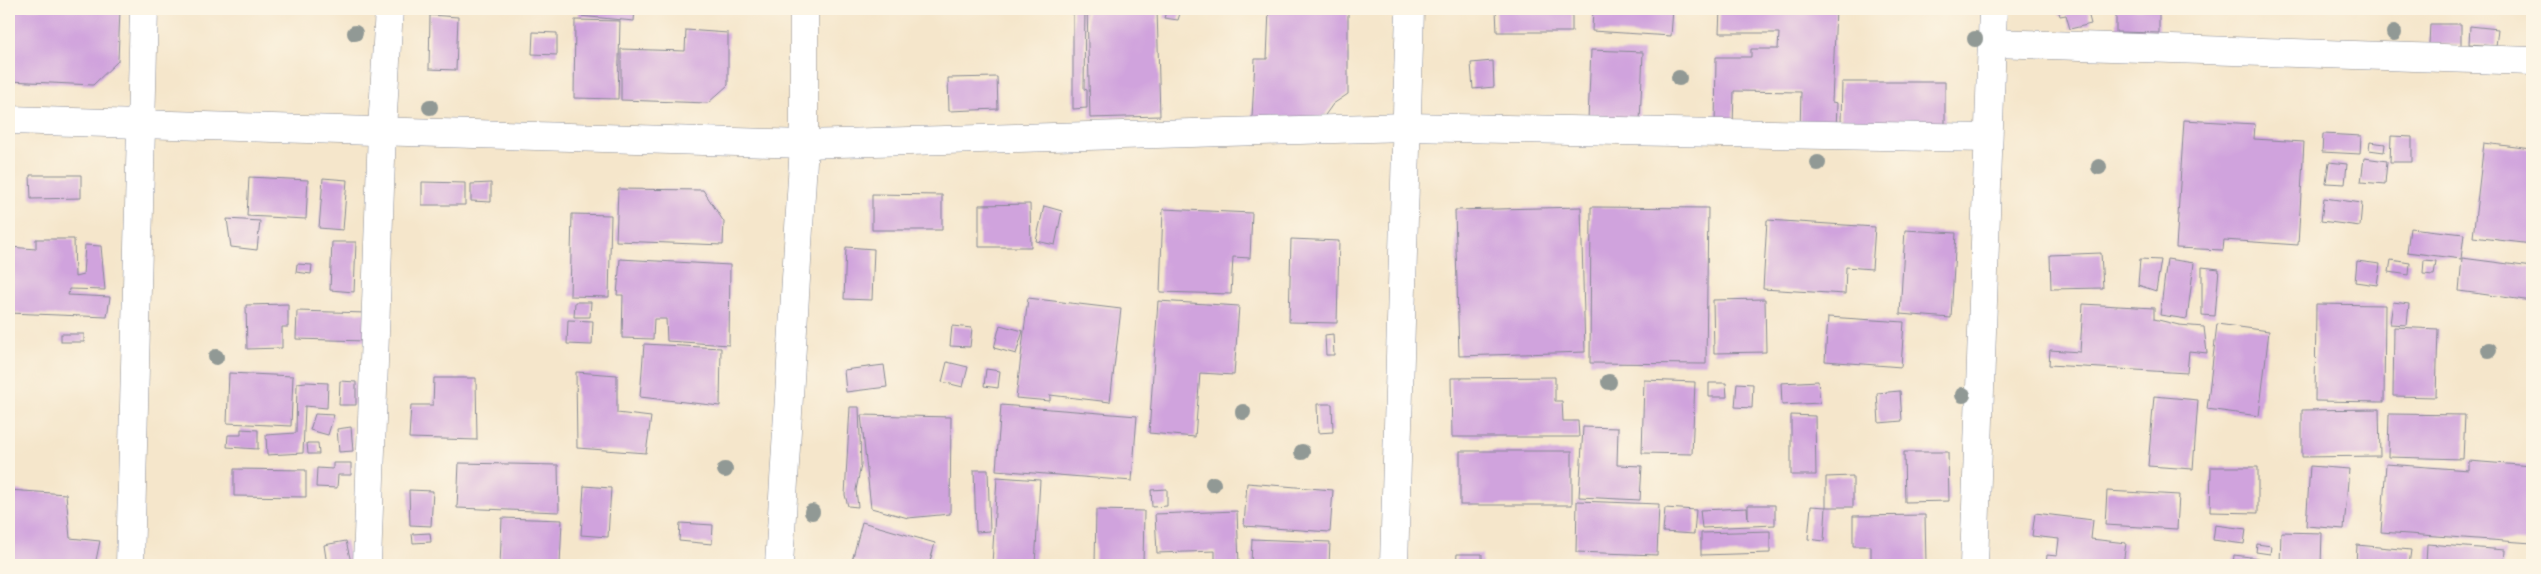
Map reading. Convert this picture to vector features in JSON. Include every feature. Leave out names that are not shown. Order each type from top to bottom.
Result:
[{"type":"street","points":[[130,565],[144,9]]},
{"type":"street","points":[[367,565],[382,130],[389,9]]},
{"type":"street","points":[[779,565],[804,144],[804,9]]},
{"type":"street","points":[[1394,565],[1410,9]]},
{"type":"street","points":[[1974,565],[1992,9]]},
{"type":"street","points":[[1992,43],[2532,61]]},
{"type":"street","points":[[9,120],[804,144],[1406,127],[1988,138]]},
{"type":"building","points":[[9,9],[120,9],[118,61],[93,85],[9,81]]},
{"type":"building","points":[[579,9],[635,9],[634,21],[579,16]]},
{"type":"building","points":[[1073,9],[1085,9],[1084,89],[1087,90],[1087,108],[1073,109]]},
{"type":"building","points":[[1087,9],[1157,9],[1160,116],[1090,118]]},
{"type":"building","points":[[1167,9],[1181,10],[1178,20],[1164,18]]},
{"type":"building","points":[[1269,9],[1348,9],[1348,94],[1333,104],[1323,118],[1252,118],[1255,59],[1267,59]]},
{"type":"building","points":[[1496,9],[1572,9],[1572,32],[1497,32]]},
{"type":"building","points":[[1593,9],[1673,9],[1671,36],[1592,31]]},
{"type":"building","points":[[1720,9],[1836,9],[1832,102],[1837,103],[1836,131],[1800,131],[1801,92],[1734,91],[1733,127],[1715,127],[1716,57],[1751,57],[1751,49],[1778,49],[1779,33],[1719,33]]},
{"type":"building","points":[[2058,9],[2087,9],[2091,24],[2070,29],[2066,15],[2060,16]]},
{"type":"building","points":[[2116,9],[2159,9],[2159,33],[2116,32]]},
{"type":"building","points":[[2436,9],[2465,9],[2465,13]]},
{"type":"building","points":[[430,15],[458,17],[456,70],[429,69]]},
{"type":"building","points":[[575,20],[620,21],[618,99],[574,98]]},
{"type":"building","points":[[2430,24],[2461,24],[2461,45],[2429,44]]},
{"type":"building","points":[[2470,26],[2498,29],[2496,46],[2469,44]]},
{"type":"building","points":[[686,30],[728,33],[728,85],[708,103],[621,100],[621,49],[685,51]]},
{"type":"building","points":[[533,32],[557,33],[557,55],[532,54]]},
{"type":"building","points":[[1591,50],[1643,52],[1640,122],[1588,120]]},
{"type":"building","points":[[1493,61],[1494,87],[1473,89],[1471,63]]},
{"type":"building","points":[[997,77],[998,109],[949,111],[948,78]]},
{"type":"building","points":[[1842,82],[1945,82],[1945,125],[1841,124]]},
{"type":"building","points":[[2184,120],[2255,124],[2254,139],[2304,142],[2298,245],[2224,240],[2223,250],[2176,248]]},
{"type":"building","points":[[2323,134],[2361,136],[2360,154],[2322,152]]},
{"type":"building","points":[[2391,136],[2412,137],[2412,162],[2390,162]]},
{"type":"building","points":[[2370,142],[2385,144],[2384,152],[2369,150]]},
{"type":"building","points":[[2484,143],[2532,149],[2532,244],[2473,237]]},
{"type":"building","points":[[2364,158],[2387,161],[2385,184],[2361,182]]},
{"type":"building","points":[[2329,162],[2347,164],[2345,184],[2326,183]]},
{"type":"building","points":[[30,175],[81,175],[81,198],[31,199]]},
{"type":"building","points":[[249,177],[308,180],[306,219],[247,216]]},
{"type":"building","points":[[323,178],[347,180],[343,230],[319,228]]},
{"type":"building","points":[[422,182],[465,183],[465,205],[422,205]]},
{"type":"building","points":[[491,183],[491,202],[471,201],[471,184]]},
{"type":"building","points":[[618,189],[703,190],[724,222],[723,245],[616,241]]},
{"type":"building","points":[[872,194],[942,195],[942,230],[872,230]]},
{"type":"building","points":[[2324,198],[2362,203],[2360,226],[2321,221]]},
{"type":"building","points":[[1030,204],[1031,247],[979,247],[979,205]]},
{"type":"building","points":[[1044,206],[1062,211],[1055,245],[1036,241]]},
{"type":"building","points":[[1581,207],[1585,352],[1459,356],[1455,210]]},
{"type":"building","points":[[1591,207],[1708,208],[1706,364],[1590,363]]},
{"type":"building","points":[[1163,209],[1252,213],[1250,258],[1233,257],[1231,294],[1160,292]]},
{"type":"building","points":[[572,214],[611,215],[609,297],[570,296]]},
{"type":"building","points":[[227,219],[260,221],[257,250],[231,247]]},
{"type":"building","points":[[1767,220],[1875,227],[1872,269],[1846,267],[1845,294],[1763,289]]},
{"type":"building","points":[[2410,228],[2464,234],[2461,259],[2407,252]]},
{"type":"building","points":[[1905,230],[1956,233],[1951,318],[1900,314]]},
{"type":"building","points":[[36,239],[74,239],[75,277],[83,275],[85,245],[101,246],[105,290],[69,289],[68,295],[110,297],[107,317],[9,313],[9,247],[36,249]]},
{"type":"building","points":[[1291,239],[1339,241],[1337,323],[1289,322]]},
{"type":"building","points":[[332,242],[356,242],[354,292],[330,290]]},
{"type":"building","points":[[846,247],[874,249],[872,300],[844,299]]},
{"type":"building","points":[[2101,253],[2103,288],[2051,289],[2050,255]]},
{"type":"building","points":[[2462,258],[2532,267],[2532,301],[2459,291]]},
{"type":"building","points":[[620,259],[730,265],[729,345],[667,341],[666,319],[654,319],[653,339],[622,338],[623,295],[617,295]]},
{"type":"building","points":[[2140,259],[2161,260],[2156,291],[2138,285]]},
{"type":"building","points":[[2167,259],[2194,263],[2187,319],[2160,315]]},
{"type":"building","points":[[2391,260],[2410,263],[2409,275],[2389,272]]},
{"type":"building","points":[[2424,260],[2436,261],[2434,275],[2423,274]]},
{"type":"building","points":[[2357,261],[2380,264],[2377,285],[2355,282]]},
{"type":"building","points":[[297,264],[312,265],[311,274],[296,272]]},
{"type":"building","points":[[2202,267],[2219,269],[2215,316],[2202,315]]},
{"type":"building","points":[[1028,298],[1121,309],[1110,402],[1050,395],[1050,401],[1016,398]]},
{"type":"building","points":[[1765,299],[1766,352],[1714,353],[1713,300]]},
{"type":"building","points":[[1158,301],[1239,306],[1234,375],[1200,373],[1195,437],[1149,433]]},
{"type":"building","points":[[575,302],[591,302],[590,317],[574,317]]},
{"type":"building","points":[[2393,302],[2409,304],[2407,325],[2390,324]]},
{"type":"building","points":[[288,304],[288,327],[282,327],[282,348],[247,349],[246,305]]},
{"type":"building","points":[[2083,304],[2154,308],[2154,319],[2179,325],[2204,327],[2207,353],[2189,351],[2187,373],[2049,365],[2050,350],[2080,352]]},
{"type":"building","points":[[2316,304],[2385,305],[2384,402],[2315,401]]},
{"type":"building","points":[[297,311],[367,313],[366,341],[296,339]]},
{"type":"building","points":[[1828,317],[1904,322],[1901,367],[1825,361]]},
{"type":"building","points":[[568,320],[593,321],[592,345],[567,344]]},
{"type":"building","points":[[2217,324],[2269,331],[2259,416],[2207,409]]},
{"type":"building","points":[[1000,325],[1023,331],[1016,354],[994,348]]},
{"type":"building","points":[[952,326],[972,328],[970,347],[950,346]]},
{"type":"building","points":[[2394,327],[2438,329],[2436,397],[2393,396]]},
{"type":"building","points":[[61,334],[84,334],[84,342],[61,342]]},
{"type":"building","points":[[1333,334],[1334,355],[1326,355],[1325,335]]},
{"type":"building","points":[[644,344],[721,348],[720,406],[640,397]]},
{"type":"building","points":[[947,362],[968,367],[963,387],[942,382]]},
{"type":"building","points":[[884,365],[887,387],[846,392],[844,370]]},
{"type":"building","points":[[986,369],[1000,371],[998,388],[984,386]]},
{"type":"building","points":[[576,372],[617,375],[617,413],[651,417],[646,453],[577,448]]},
{"type":"building","points":[[229,373],[293,376],[291,426],[227,423]]},
{"type":"building","points":[[1555,377],[1555,401],[1562,401],[1563,421],[1578,421],[1579,437],[1452,437],[1451,378]]},
{"type":"building","points":[[434,378],[476,378],[477,440],[409,438],[411,405],[433,405]]},
{"type":"building","points":[[1644,380],[1695,382],[1692,454],[1642,453]]},
{"type":"building","points":[[340,381],[356,382],[356,405],[339,405]]},
{"type":"building","points":[[1818,381],[1820,403],[1782,405],[1781,383]]},
{"type":"building","points":[[297,383],[328,383],[327,408],[305,406],[303,453],[267,455],[266,435],[296,433]]},
{"type":"building","points":[[1709,383],[1726,383],[1727,397],[1709,397]]},
{"type":"building","points":[[1737,383],[1753,384],[1752,408],[1735,407]]},
{"type":"building","points":[[1900,391],[1902,421],[1879,423],[1877,393]]},
{"type":"building","points":[[2154,396],[2198,400],[2193,469],[2148,466]]},
{"type":"building","points":[[1317,404],[1332,404],[1333,432],[1318,433]]},
{"type":"building","points":[[1001,405],[1137,416],[1132,481],[996,470]]},
{"type":"building","points":[[850,407],[859,407],[861,465],[856,490],[858,507],[848,506],[845,495]]},
{"type":"building","points":[[2379,409],[2380,456],[2302,457],[2302,410]]},
{"type":"building","points":[[315,414],[334,415],[328,435],[310,430]]},
{"type":"building","points":[[2389,414],[2465,415],[2463,459],[2388,457]]},
{"type":"building","points":[[861,415],[951,417],[950,514],[908,518],[871,508]]},
{"type":"building","points":[[1791,415],[1815,416],[1816,475],[1791,475]]},
{"type":"building","points":[[351,427],[353,451],[339,452],[337,429]]},
{"type":"building","points":[[1583,427],[1618,428],[1617,465],[1642,466],[1640,500],[1579,497]]},
{"type":"building","points":[[241,429],[258,430],[258,449],[227,447],[228,435],[241,435]]},
{"type":"building","points":[[307,443],[318,443],[319,454],[308,454]]},
{"type":"building","points":[[1460,451],[1572,451],[1572,505],[1460,505]]},
{"type":"building","points":[[1904,452],[1948,452],[1949,501],[1905,502]]},
{"type":"building","points":[[2469,461],[2532,466],[2532,543],[2381,532],[2386,464],[2469,470]]},
{"type":"building","points":[[333,463],[351,463],[351,475],[338,475],[337,488],[316,487],[317,468],[333,469]]},
{"type":"building","points":[[459,463],[558,465],[559,512],[457,508]]},
{"type":"building","points":[[2310,466],[2349,469],[2344,529],[2306,526]]},
{"type":"building","points":[[2211,467],[2258,467],[2258,513],[2210,512]]},
{"type":"building","points":[[234,469],[306,470],[306,497],[234,496]]},
{"type":"building","points":[[974,470],[988,470],[990,531],[976,532]]},
{"type":"building","points":[[1853,476],[1853,507],[1826,507],[1826,477]]},
{"type":"building","points":[[997,477],[1040,480],[1035,565],[992,565]]},
{"type":"building","points":[[1247,483],[1333,490],[1330,532],[1244,526]]},
{"type":"building","points":[[584,486],[611,488],[608,537],[581,535]]},
{"type":"building","points":[[1167,489],[1167,506],[1152,507],[1151,490]]},
{"type":"building","points":[[9,490],[66,494],[70,538],[100,541],[95,565],[9,565]]},
{"type":"building","points":[[409,490],[433,491],[431,526],[410,525]]},
{"type":"building","points":[[2107,491],[2179,495],[2177,529],[2105,525]]},
{"type":"building","points":[[1577,501],[1659,504],[1657,555],[1576,552]]},
{"type":"building","points":[[1748,505],[1775,505],[1775,525],[1702,528],[1700,510],[1747,508],[1748,520]]},
{"type":"building","points":[[1811,506],[1826,507],[1824,541],[1808,539]]},
{"type":"building","points":[[1665,508],[1696,510],[1694,534],[1663,532]]},
{"type":"building","points":[[1096,510],[1144,511],[1143,565],[1095,565]]},
{"type":"building","points":[[1237,511],[1239,565],[1215,565],[1215,551],[1157,553],[1155,514]]},
{"type":"building","points":[[2035,513],[2093,520],[2091,539],[2126,543],[2123,565],[2046,565],[2047,555],[2057,556],[2059,539],[2032,536]]},
{"type":"building","points":[[1925,515],[1926,564],[1871,565],[1871,546],[1853,546],[1853,516]]},
{"type":"building","points":[[502,518],[562,520],[560,565],[500,565]]},
{"type":"building","points":[[862,522],[935,543],[929,565],[868,565],[852,561]]},
{"type":"building","points":[[680,523],[713,525],[712,544],[679,541]]},
{"type":"building","points":[[2215,525],[2246,529],[2244,544],[2213,540]]},
{"type":"building","points":[[1770,531],[1770,553],[1701,555],[1701,533]]},
{"type":"building","points":[[2281,532],[2322,533],[2321,565],[2280,565]]},
{"type":"building","points":[[430,533],[431,542],[413,543],[412,534]]},
{"type":"building","points":[[1252,539],[1330,542],[1329,565],[1251,565]]},
{"type":"building","points":[[346,541],[351,562],[327,565],[324,545]]},
{"type":"building","points":[[2257,544],[2271,546],[2270,554],[2256,552]]},
{"type":"building","points":[[2427,544],[2505,550],[2504,565],[2426,565]]},
{"type":"building","points":[[2357,545],[2411,550],[2409,565],[2356,565]]},
{"type":"building","points":[[1457,554],[1482,554],[1482,565],[1456,565]]},
{"type":"building","points":[[2234,555],[2258,558],[2258,565],[2233,565]]}]
